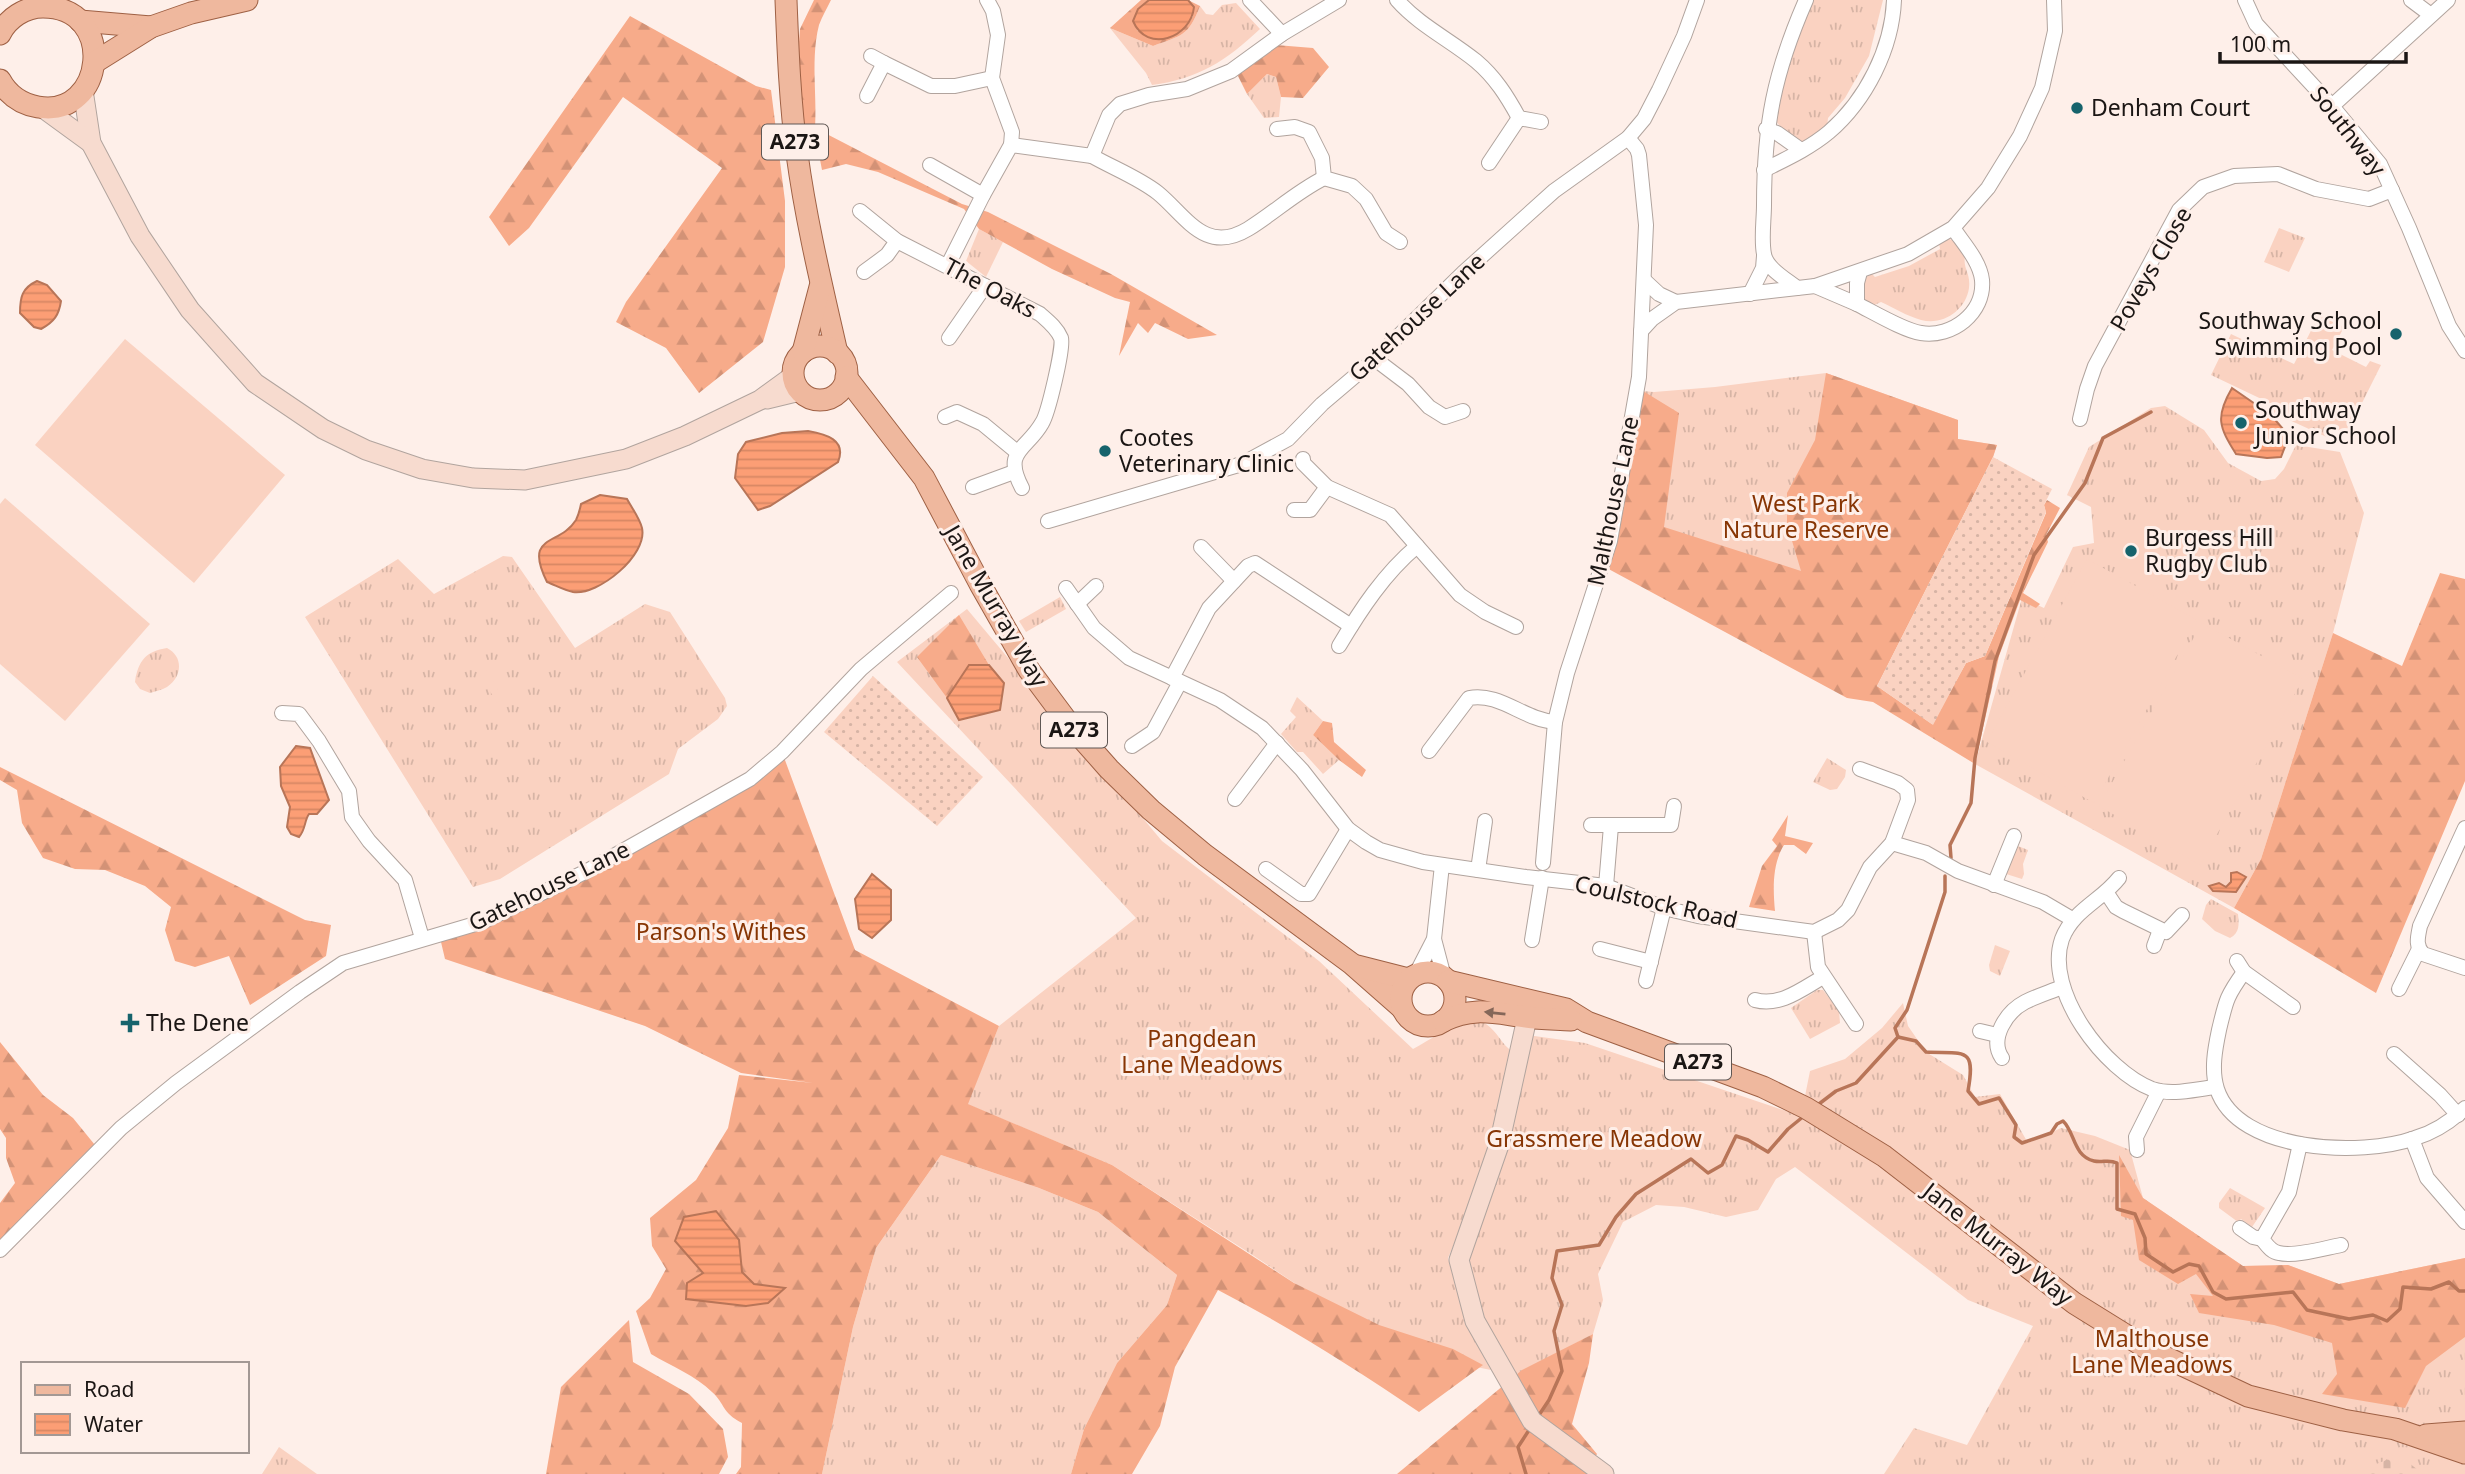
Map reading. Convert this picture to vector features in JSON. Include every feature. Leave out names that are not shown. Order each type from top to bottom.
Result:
[{"type":"main road","points":[[95,62],[151,27],[191,13],[247,0]]},
{"type":"main road","name":"A273","points":[[786,0],[795,144],[837,353]]},
{"type":"main road","points":[[0,34],[11,19],[24,11],[39,7],[61,9],[80,21],[92,40],[95,62],[91,77],[83,90],[72,100],[58,106],[43,108],[7,99],[0,80]]},
{"type":"main road","points":[[80,21],[151,27]]},
{"type":"main road","name":"A273","points":[[803,352],[821,282]]},
{"type":"main road","points":[[820,346],[837,353],[846,368],[846,377],[844,386],[831,398],[814,400],[796,383],[797,359],[803,352],[820,346]]},
{"type":"main road","name":"Jane Murray Way","points":[[846,377],[924,478],[1022,658],[1070,725],[1109,769],[1151,810],[1247,889],[1352,964]]},
{"type":"main road","name":"Jane Murray Way","points":[[831,398],[881,421]]},
{"type":"main road","name":"A273","points":[[1352,964],[1412,977]]},
{"type":"main road","name":"A273","points":[[1352,964],[1402,1008]]},
{"type":"main road","points":[[1430,972],[1446,979],[1454,993],[1455,1001],[1453,1009],[1443,1021],[1435,1025],[1418,1025],[1411,1021],[1402,1008],[1401,993],[1412,977],[1430,972]]},
{"type":"main road","name":"Jane Murray Way","points":[[1446,979],[1566,1009],[1587,1022],[1763,1087],[1812,1112],[1884,1156],[2074,1303],[2148,1349],[2248,1396],[2343,1420],[2395,1429],[2465,1453]]},
{"type":"main road","name":"Jane Murray Way","points":[[1443,1021],[1461,1012],[1488,1011],[1527,1018],[1587,1022]]},
{"type":"main road","name":"Jane Murray Way","points":[[2420,1436],[2465,1432]]},
{"type":"street","points":[[948,265],[1011,145],[1012,132],[992,78],[998,35],[993,11],[987,0]]},
{"type":"street","points":[[1250,0],[1282,34]]},
{"type":"street","points":[[1092,156],[1109,115],[1121,104],[1149,95],[1187,89],[1231,71],[1282,34],[1339,0]]},
{"type":"street","points":[[1397,0],[1410,14],[1478,62],[1502,88],[1518,118]]},
{"type":"street","name":"Gatehouse Lane","points":[[1048,521],[1242,464],[1288,439],[1463,273],[1555,191],[1628,138],[1644,119],[1659,90],[1697,0]]},
{"type":"street","points":[[1750,294],[1763,268],[1766,129],[1776,78],[1789,37],[1805,0]]},
{"type":"street","points":[[1764,170],[1828,132],[1852,108],[1882,57],[1894,0]]},
{"type":"street","points":[[1641,331],[1676,302],[1815,286],[1908,254],[1953,228],[1987,188],[2020,136],[2042,88],[2055,31],[2054,0]]},
{"type":"street","name":"Southway","points":[[2245,0],[2256,24],[2332,106],[2380,164],[2449,326],[2465,351]]},
{"type":"street","points":[[2412,0],[2431,15]]},
{"type":"street","points":[[2332,106],[2448,0]]},
{"type":"street","points":[[867,96],[877,59],[931,86],[955,86],[992,78]]},
{"type":"street","points":[[83,90],[91,143],[140,236],[190,310],[255,383],[323,429],[366,450],[408,466],[473,478],[525,480],[626,459],[685,436],[796,383]]},
{"type":"street","points":[[43,108],[91,143]]},
{"type":"street","points":[[1518,118],[1541,122]]},
{"type":"street","points":[[1489,163],[1518,118]]},
{"type":"street","points":[[1277,129],[1295,127],[1309,132],[1322,159],[1324,178]]},
{"type":"street","points":[[1766,129],[1777,133],[1801,150]]},
{"type":"street","name":"Malthouse Lane","points":[[1532,940],[1542,871],[1555,722],[1567,673],[1609,541],[1639,376],[1646,225],[1639,155],[1628,138]]},
{"type":"street","points":[[1011,145],[1092,156],[1157,193],[1197,230],[1216,238],[1234,236],[1248,229],[1306,187],[1324,178],[1353,186],[1366,200],[1386,233],[1400,242]]},
{"type":"street","points":[[930,165],[983,195]]},
{"type":"street","name":"Poveys Close","points":[[2080,419],[2095,366],[2179,210],[2203,187],[2234,176],[2278,174],[2316,189],[2369,199],[2392,190]]},
{"type":"street","name":"The Oaks","points":[[860,211],[897,241],[1040,314],[1054,326],[1062,340],[1043,422],[1017,452]]},
{"type":"street","points":[[1815,286],[1919,333],[1950,331],[1975,310],[1982,279],[1974,257],[1953,228]]},
{"type":"street","points":[[864,272],[887,255],[897,241]]},
{"type":"street","points":[[1763,256],[1797,288]]},
{"type":"street","points":[[1857,304],[1860,272]]},
{"type":"street","points":[[1645,281],[1659,294],[1676,302]]},
{"type":"street","points":[[948,338],[985,286]]},
{"type":"street","points":[[1375,359],[1408,384],[1429,407],[1445,416],[1463,411]]},
{"type":"street","points":[[944,417],[957,412],[983,424],[1017,452],[1014,472],[1022,488]]},
{"type":"street","points":[[1303,459],[1303,463],[1327,487],[1390,515],[1448,583],[1471,603],[1516,627]]},
{"type":"street","points":[[973,487],[1014,472]]},
{"type":"street","points":[[1294,510],[1310,510],[1327,487]]},
{"type":"street","points":[[1339,646],[1390,572],[1417,546]]},
{"type":"street","points":[[1201,547],[1234,581]]},
{"type":"street","points":[[1132,746],[1153,732],[1209,608],[1248,566],[1255,563],[1269,570],[1351,626]]},
{"type":"street","points":[[1077,604],[1096,586]]},
{"type":"street","name":"Coulstock Road","points":[[1066,589],[1094,628],[1129,658],[1235,709],[1262,728],[1302,770],[1348,829],[1380,850],[1441,865],[1478,870],[1542,871],[1606,886],[1664,908],[1698,916],[1814,932]]},
{"type":"street","name":"Gatehouse Lane","points":[[0,1250],[121,1128],[176,1083],[300,992],[343,963],[482,922],[587,871],[750,779],[782,752],[862,669],[951,593]]},
{"type":"street","points":[[1429,751],[1469,698],[1490,698],[1542,721],[1555,722]]},
{"type":"street","points":[[282,713],[299,714],[349,791],[352,817],[369,841],[405,880],[422,938]]},
{"type":"street","points":[[1234,799],[1277,743]]},
{"type":"street","points":[[1856,1024],[1818,967],[1814,932],[1832,924],[1848,910],[1870,867],[1892,843],[1908,800],[1907,790],[1898,783],[1860,769]]},
{"type":"street","points":[[1591,825],[1671,825],[1674,806]]},
{"type":"street","points":[[1478,870],[1485,821]]},
{"type":"street","points":[[1606,886],[1611,826]]},
{"type":"street","points":[[2399,989],[2418,949],[2420,926],[2465,828]]},
{"type":"street","points":[[1266,869],[1301,894],[1308,894],[1348,829]]},
{"type":"street","points":[[1994,885],[2014,836]]},
{"type":"street","points":[[1892,843],[1926,853],[1958,871],[2043,902],[2072,919]]},
{"type":"street","points":[[1441,865],[1434,939],[1446,979]]},
{"type":"street","points":[[2119,878],[2072,919],[2062,938],[2058,953],[2062,987],[2084,1028],[2099,1049],[2134,1079],[2159,1091],[2171,1093],[2216,1087]]},
{"type":"street","points":[[2106,892],[2116,907],[2166,932],[2182,915]]},
{"type":"street","points":[[1646,981],[1664,908]]},
{"type":"street","points":[[2154,946],[2160,930]]},
{"type":"street","points":[[1412,977],[1434,939]]},
{"type":"street","points":[[1600,949],[1651,962]]},
{"type":"street","points":[[2418,949],[2434,959],[2465,968]]},
{"type":"street","points":[[2293,1007],[2240,966],[2225,1003],[2214,1057],[2216,1087],[2234,1116],[2252,1129],[2300,1144],[2358,1147],[2412,1139],[2445,1125],[2462,1111],[2394,1054]]},
{"type":"street","points":[[1755,1000],[1768,1004],[1785,998],[1823,977]]},
{"type":"street","points":[[2002,1058],[1998,1052],[1997,1035],[2008,1017],[2022,1003],[2062,987]]},
{"type":"street","points":[[1527,1018],[1499,1145],[1459,1260],[1475,1321],[1532,1421],[1604,1474]]},
{"type":"street","points":[[1980,1031],[1997,1035]]},
{"type":"street","points":[[2137,1150],[2136,1137],[2159,1091]]},
{"type":"street","points":[[2412,1139],[2427,1178],[2465,1222]]},
{"type":"street","points":[[2262,1238],[2290,1192],[2300,1144]]},
{"type":"street","points":[[2240,1228],[2253,1237],[2262,1238],[2269,1248],[2278,1254],[2341,1245]]},
{"type":"green space","points":[[814,0],[831,0],[819,25],[816,40],[813,146],[798,121],[797,68],[800,29]]},
{"type":"green space","points":[[1141,0],[1149,0],[1138,10],[1137,30],[1152,38],[1168,37],[1183,29],[1193,16],[1188,0],[1200,6],[1192,24],[1183,34],[1153,46],[1110,28]]},
{"type":"green space","points":[[1809,0],[1883,0],[1869,56],[1845,98],[1828,118],[1827,127],[1803,142],[1783,130],[1775,120],[1784,70]]},
{"type":"green space","points":[[1236,3],[1260,29],[1210,67],[1168,82],[1152,85],[1146,73],[1110,28],[1153,46],[1183,34],[1192,24],[1200,6],[1206,14],[1213,15],[1222,5]]},
{"type":"green space","points":[[630,16],[756,86],[771,90],[785,201],[785,267],[763,342],[699,393],[666,348],[616,322],[626,302],[722,168],[623,97],[529,228],[509,246],[489,217]]},
{"type":"green space","points":[[1276,45],[1313,48],[1329,67],[1303,98],[1281,97],[1276,77],[1267,74],[1247,94],[1237,74]]},
{"type":"green space","points":[[1267,74],[1276,77],[1281,97],[1279,117],[1264,118],[1247,94]]},
{"type":"green space","points":[[819,130],[962,204],[988,212],[1111,274],[1217,335],[1188,339],[1155,323],[1148,333],[1138,323],[1119,356],[1130,302],[1115,298],[1052,269],[979,229],[964,209],[878,172],[846,164],[822,170],[816,139]]},
{"type":"green space","points":[[2279,228],[2305,238],[2289,272],[2264,262]]},
{"type":"green space","points":[[979,229],[1003,242],[986,277],[966,261]]},
{"type":"green space","points":[[1949,239],[1956,241],[1966,251],[1969,282],[1967,296],[1952,314],[1937,321],[1921,320],[1881,302],[1870,307],[1862,302],[1864,278],[1909,266],[1940,249],[1939,243]]},
{"type":"green space","points":[[2319,315],[2344,327],[2332,350],[2366,367],[2370,361],[2381,365],[2346,435],[2336,430],[2331,439],[2285,418],[2287,416],[2281,408],[2274,413],[2271,411],[2274,405],[2211,375],[2231,334],[2294,364]]},
{"type":"green space","points":[[125,339],[285,475],[194,583],[35,445]]},
{"type":"green space","name":"West Park Nature Reserve","points":[[1826,373],[1958,420],[1958,439],[1997,445],[1877,686],[1610,541],[1643,391],[1715,387]]},
{"type":"green space","name":"West Park Nature Reserve","points":[[1826,373],[1958,420],[1958,439],[1997,445],[1877,686],[1932,724],[1966,663],[1985,656],[2046,513],[2044,505],[2047,500],[2060,508],[2046,535],[2048,542],[2023,593],[2040,604],[2036,608],[2020,600],[1999,656],[1975,764],[1873,702],[1847,698],[1603,566],[1643,391],[1679,413],[1664,527],[1801,571],[1787,524],[1787,493],[1815,440]]},
{"type":"green space","name":"Burgess Hill Rugby Club","points":[[2165,406],[2204,430],[2228,463],[2261,481],[2275,479],[2284,469],[2296,445],[2340,452],[2364,513],[2333,633],[2261,859],[2234,908],[1975,764],[2022,598],[2044,608],[2073,547],[2094,543],[2091,507],[2067,495],[2089,447],[2151,408]]},
{"type":"green space","points":[[1993,457],[2052,489],[2044,505],[2046,512],[1985,656],[1966,663],[1933,725],[1877,686]]},
{"type":"green space","points":[[5,498],[150,624],[65,721],[0,664],[0,504]]},
{"type":"green space","points":[[503,556],[512,557],[575,648],[645,604],[670,612],[725,698],[727,706],[718,719],[678,749],[669,774],[500,879],[473,887],[305,617],[398,559],[434,594]]},
{"type":"green space","points":[[2087,559],[2197,620],[2094,803],[1987,742]]},
{"type":"green space","points":[[2440,573],[2465,579],[2465,781],[2376,993],[2234,908],[2261,859],[2333,633],[2402,666]]},
{"type":"green space","points":[[1060,597],[1066,609],[1026,632],[1019,621]]},
{"type":"green space","name":"Pangdean Lane Meadows","points":[[967,609],[1162,841],[1319,961],[1413,1049],[1449,1029],[1469,1022],[1478,1022],[1490,1027],[1513,1052],[1487,1166],[1448,1258],[1466,1324],[1491,1370],[1396,1351],[1112,1165],[967,1104],[999,1026],[1136,918],[897,662]]},
{"type":"green space","points":[[959,615],[989,665],[969,666],[947,698],[917,657]]},
{"type":"green space","points":[[2202,623],[2303,679],[2200,865],[2099,806]]},
{"type":"green space","points":[[167,648],[178,661],[176,677],[161,690],[150,693],[140,689],[135,682],[138,668],[144,658]]},
{"type":"green space","points":[[474,650],[504,699],[497,703],[468,654]]},
{"type":"green space","points":[[873,676],[983,777],[937,826],[824,732]]},
{"type":"green space","points":[[1297,697],[1323,721],[1313,735],[1339,760],[1323,774],[1303,752],[1297,752],[1281,734],[1296,717],[1290,711]]},
{"type":"green space","points":[[1323,721],[1332,723],[1334,742],[1366,770],[1362,777],[1313,735]]},
{"type":"green space","name":"Parson's Withes","points":[[782,752],[855,950],[999,1026],[968,1104],[1112,1165],[1294,1283],[1379,1325],[1453,1349],[1483,1365],[1419,1412],[1320,1348],[1218,1290],[1175,1367],[1160,1426],[1132,1474],[1071,1474],[1084,1429],[1117,1363],[1167,1305],[1177,1275],[1098,1212],[1039,1188],[941,1155],[876,1248],[853,1327],[822,1474],[736,1474],[741,1467],[742,1423],[727,1412],[706,1386],[651,1354],[636,1311],[650,1298],[666,1269],[652,1246],[650,1218],[696,1180],[728,1128],[739,1075],[813,1083],[741,1073],[645,1026],[445,959],[441,942],[587,871]]},
{"type":"green space","points":[[1827,758],[1846,770],[1837,789],[1830,790],[1813,782]]},
{"type":"green space","points":[[0,767],[305,920],[331,925],[326,956],[250,1005],[229,956],[195,967],[175,961],[165,930],[171,907],[145,886],[105,870],[75,869],[43,858],[22,823],[17,790],[0,780]]},
{"type":"green space","points":[[1788,815],[1785,836],[1813,843],[1806,854],[1794,845],[1784,845],[1780,852],[1775,869],[1775,911],[1749,907],[1762,866],[1777,846],[1772,840]]},
{"type":"green space","points":[[2013,844],[2028,850],[2022,879],[2003,873]]},
{"type":"green space","points":[[2211,899],[2238,914],[2237,931],[2230,938],[2215,931],[2202,919]]},
{"type":"green space","points":[[1995,945],[2010,951],[2000,976],[1990,971],[1989,965]]},
{"type":"green space","points":[[1817,990],[1823,990],[1839,1011],[1840,1023],[1810,1039],[1791,1008]]},
{"type":"green space","name":"Malthouse Lane Meadows","points":[[1903,1003],[1908,1026],[1926,1052],[1963,1075],[1975,1097],[2000,1094],[2028,1143],[2061,1128],[2095,1136],[2130,1150],[2143,1198],[2243,1266],[2288,1265],[2339,1284],[2465,1258],[2465,1474],[1884,1474],[1914,1428],[1967,1445],[2033,1326],[1968,1300],[1795,1167],[1776,1179],[1758,1210],[1726,1217],[1684,1207],[1656,1205],[1623,1222],[1598,1274],[1603,1300],[1593,1334],[1523,1371],[1511,1381],[1481,1318],[1464,1259],[1527,1035],[1585,1043],[1801,1116],[1810,1071],[1845,1059],[1882,1028]]},
{"type":"green space","points":[[0,1042],[43,1095],[73,1118],[99,1150],[0,1250],[0,1203],[15,1183],[6,1158],[6,1138],[0,1129]]},
{"type":"green space","points":[[941,1155],[1039,1188],[1098,1212],[1177,1275],[1167,1305],[1117,1363],[1084,1429],[1071,1474],[822,1474],[853,1327],[876,1248]]},
{"type":"green space","points":[[2119,1155],[2143,1198],[2243,1266],[2288,1265],[2339,1284],[2465,1258],[2465,1337],[2426,1366],[2405,1408],[2322,1394],[2337,1374],[2332,1343],[2274,1325],[2199,1313],[2190,1294],[2213,1296],[2196,1274],[2178,1284],[2139,1260],[2133,1220],[2121,1216]]},
{"type":"green space","points":[[2230,1188],[2265,1208],[2252,1227],[2241,1219],[2238,1222],[2219,1208],[2219,1203]]},
{"type":"green space","points":[[629,1320],[633,1362],[689,1394],[723,1429],[728,1457],[719,1474],[546,1474],[561,1387]]},
{"type":"green space","points":[[1593,1334],[1589,1363],[1572,1424],[1597,1454],[1586,1474],[1397,1474],[1522,1370]]},
{"type":"green space","points":[[279,1447],[317,1474],[262,1474]]},
{"type":"green space","points":[[2399,1455],[2423,1474],[2351,1474]]},
{"type":"water","points":[[1149,0],[1188,0],[1194,7],[1191,18],[1177,34],[1168,38],[1148,37],[1133,21],[1138,9]]},
{"type":"water","points":[[37,281],[47,285],[61,301],[55,318],[41,329],[34,327],[20,313],[23,294]]},
{"type":"water","points":[[2232,388],[2271,415],[2289,436],[2281,457],[2236,454],[2221,422],[2223,407]]},
{"type":"water","points":[[808,431],[828,436],[837,443],[840,448],[838,462],[770,506],[758,510],[735,478],[738,454],[746,442],[782,433]]},
{"type":"water","points":[[600,495],[627,499],[642,528],[642,539],[637,550],[619,572],[583,592],[573,592],[547,582],[539,555],[541,548],[569,528],[576,520],[581,504]]},
{"type":"water","points":[[969,665],[989,665],[1004,683],[1000,710],[959,720],[947,698]]},
{"type":"water","points":[[296,746],[310,748],[329,800],[317,814],[309,814],[299,837],[291,834],[287,827],[290,807],[281,786],[280,767]]},
{"type":"water","points":[[2237,872],[2246,877],[2236,892],[2213,891],[2209,886],[2219,883],[2226,887],[2231,882],[2231,873]]},
{"type":"water","points":[[872,874],[891,890],[891,920],[872,938],[859,929],[855,899]]},
{"type":"water","points":[[716,1211],[739,1240],[742,1272],[754,1284],[785,1288],[768,1303],[746,1306],[686,1299],[687,1283],[703,1273],[675,1241],[684,1217]]},
{"type":"waterway","points":[[1951,858],[1950,845],[1971,803],[1975,758],[1995,661],[2034,555],[2085,483],[2103,438],[2151,412]]},
{"type":"waterway","points":[[1898,1037],[1895,1028],[1907,1010],[1945,892],[1945,876]]},
{"type":"waterway","points":[[1898,1037],[1916,1041],[1926,1052],[1965,1055],[1970,1066],[1968,1091],[1979,1104],[1999,1098],[2016,1125],[2014,1137],[2022,1143],[2051,1133],[2057,1124],[2063,1121],[2078,1149],[2087,1158],[2117,1163],[2117,1209],[2135,1214],[2145,1238],[2146,1254],[2173,1272],[2189,1264],[2199,1266],[2213,1292],[2226,1299],[2293,1292],[2307,1310],[2349,1319],[2373,1315],[2387,1321],[2400,1309],[2403,1287],[2431,1289],[2449,1282],[2459,1291],[2465,1291]]},
{"type":"waterway","points":[[1815,1107],[1836,1091],[1856,1083],[1898,1037]]},
{"type":"waterway","points":[[1537,1418],[1549,1400],[1562,1371],[1554,1331],[1562,1305],[1552,1278],[1557,1251],[1599,1245],[1616,1217],[1636,1194],[1691,1159],[1708,1173],[1722,1165],[1736,1136],[1768,1152],[1788,1129],[1804,1116]]},
{"type":"waterway","points":[[1526,1474],[1518,1447],[1531,1427]]},
{"type":"place","name":"Denham Court","points":[[2077,108]]},
{"type":"place","name":"Southway School Swimming Pool","points":[[2396,334]]},
{"type":"place","name":"Southway Junior School","points":[[2241,423]]},
{"type":"place","name":"Cootes Veterinary Clinic","points":[[1105,451]]},
{"type":"place","name":"Burgess Hill Rugby Club","points":[[2131,551]]},
{"type":"place","name":"The Dene","points":[[130,1023]]},
{"type":"park label","name":"Grassmere Meadow","points":[[1594,1139]]}]
